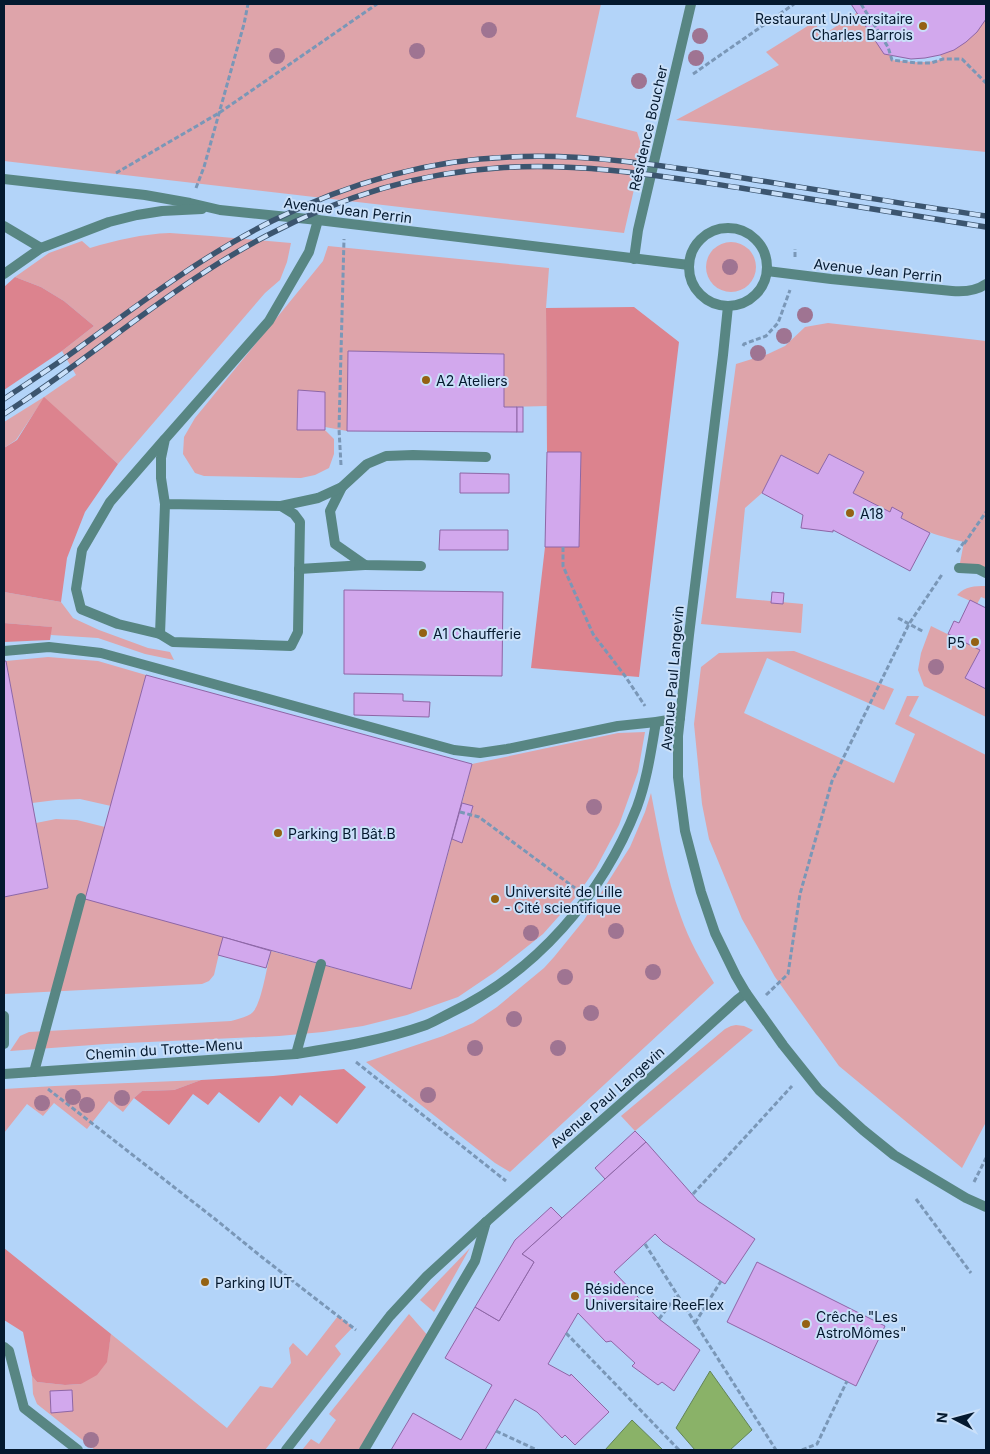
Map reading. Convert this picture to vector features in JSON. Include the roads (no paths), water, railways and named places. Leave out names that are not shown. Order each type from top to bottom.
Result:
[{"type":"street","name":"Résidence Boucher","points":[[634,259],[638,230],[691,4]]},
{"type":"street","name":"Avenue Jean Perrin","points":[[4,179],[144,195],[190,202],[220,210],[344,223],[689,265]]},
{"type":"street","points":[[4,274],[41,248],[82,231],[137,215],[182,209],[220,210]]},
{"type":"street","points":[[281,506],[294,514],[300,522],[298,632],[291,646],[173,642],[160,634],[118,624],[81,610],[76,589],[82,550],[110,502],[269,321],[309,252],[318,220]]},
{"type":"street","points":[[4,226],[41,248]]},
{"type":"street","points":[[734,228],[746,233],[761,246],[766,258],[767,271],[764,282],[754,296],[739,304],[728,306],[709,301],[700,294],[693,283],[689,265],[692,252],[704,237],[709,233],[722,229],[734,228]]},
{"type":"street","name":"Avenue Jean Perrin","points":[[767,271],[952,291],[986,291]]},
{"type":"street","points":[[975,290],[986,284]]},
{"type":"street","name":"Avenue Paul Langevin","points":[[728,306],[680,718],[678,777],[685,830],[701,892],[715,933],[746,993],[783,1045],[819,1090],[863,1130],[894,1154],[966,1198],[986,1207]]},
{"type":"street","points":[[160,634],[165,504],[161,478],[161,458],[165,439]]},
{"type":"street","points":[[365,565],[335,544],[330,511],[342,488],[367,464],[386,456],[486,457]]},
{"type":"street","points":[[165,504],[281,506],[318,498],[342,488]]},
{"type":"street","points":[[299,569],[365,565],[421,566]]},
{"type":"street","points":[[959,568],[978,569],[986,573]]},
{"type":"street","points":[[4,651],[49,647],[101,653],[454,750],[480,753],[618,726],[680,718]]},
{"type":"street","name":"Chemin du Trotte-Menu","points":[[4,1074],[296,1054],[337,1048],[384,1038],[427,1024],[469,1004],[499,985],[544,948],[567,924],[610,863],[637,806],[647,773],[656,722]]},
{"type":"street","points":[[34,1072],[81,898]]},
{"type":"street","points":[[296,1054],[321,964]]},
{"type":"street","name":"Avenue Paul Langevin","points":[[286,1450],[390,1316],[427,1276],[746,993]]},
{"type":"street","points":[[4,1018],[4,1044]]},
{"type":"street","points":[[364,1450],[475,1261],[486,1222]]},
{"type":"street","points":[[4,1347],[9,1351],[24,1408],[78,1450]]},
{"type":"railway","points":[[4,399],[61,361],[143,301],[219,250],[245,235],[300,208],[358,185],[388,176],[448,163],[479,159],[542,156],[605,159],[699,171],[986,216]]},
{"type":"railway","points":[[4,414],[165,299],[231,255],[293,222],[321,210],[379,190],[438,175],[498,168],[528,167],[620,171],[986,227]]},
{"type":"place","name":"Restaurant Universitaire Charles Barrois","points":[[923,26]]},
{"type":"place","name":"A2 Ateliers","points":[[426,380]]},
{"type":"place","name":"A18","points":[[850,513]]},
{"type":"place","name":"A1 Chaufferie","points":[[423,633]]},
{"type":"place","name":"P5","points":[[975,642]]},
{"type":"place","name":"Parking B1 Bât.B","points":[[278,833]]},
{"type":"place","name":"Université de Lille ‐ Cité scientifique","points":[[495,899]]},
{"type":"place","name":"Parking IUT","points":[[205,1282]]},
{"type":"place","name":"Résidence Universitaire ReeFlex","points":[[575,1296]]},
{"type":"place","name":"Crêche \"Les AstroMômes\"","points":[[806,1324]]}]
